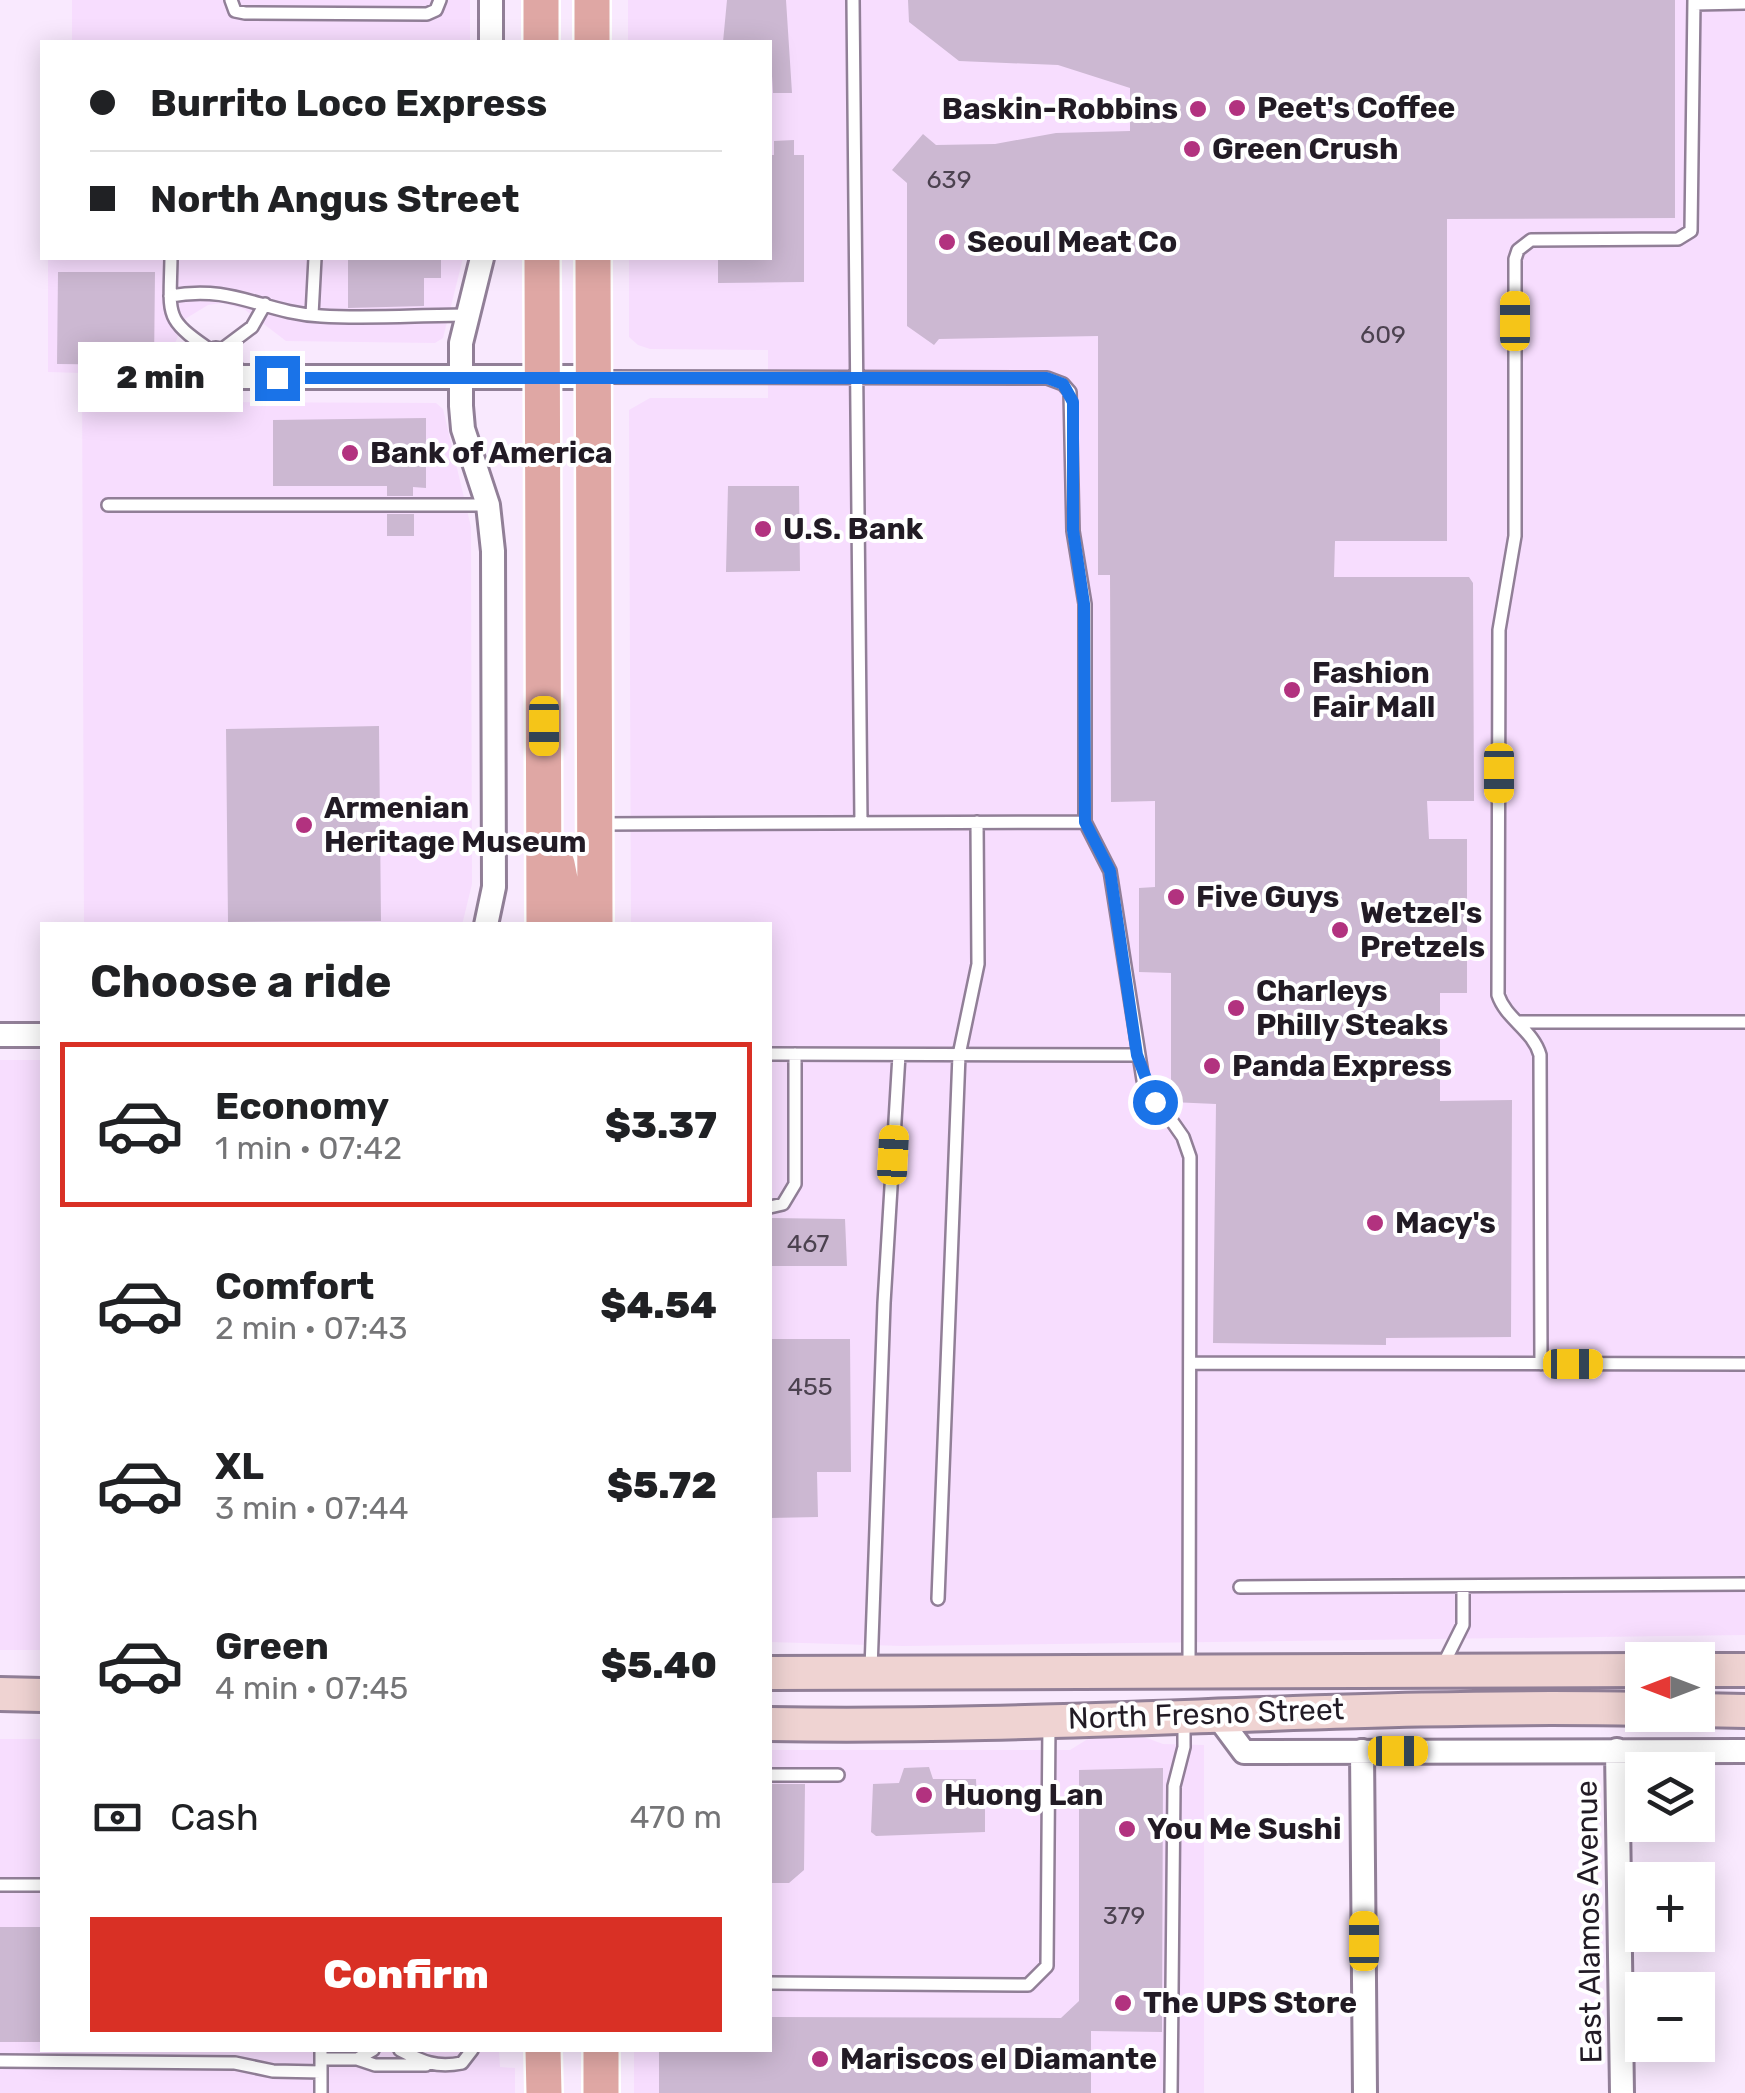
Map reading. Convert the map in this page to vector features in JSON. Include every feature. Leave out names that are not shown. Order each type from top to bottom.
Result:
[{"type":"main road","points":[[541,0],[541,40]]},
{"type":"main road","points":[[592,0],[592,40]]},
{"type":"main road","points":[[542,260],[544,922]]},
{"type":"main road","points":[[593,260],[595,922]]},
{"type":"main road","points":[[544,805],[568,922]]},
{"type":"main road","name":"North Fresno Street","points":[[772,1673],[1625,1670]]},
{"type":"main road","points":[[1715,1670],[1745,1670]]},
{"type":"main road","points":[[1049,1719],[1062,1700],[1162,1692],[1189,1673]]},
{"type":"main road","points":[[0,1694],[40,1694]]},
{"type":"main road","name":"North Fresno Street","points":[[772,1724],[1625,1708]]},
{"type":"main road","points":[[1715,1710],[1745,1711]]},
{"type":"main road","points":[[544,2052],[544,2093]]},
{"type":"main road","points":[[601,2052],[601,2093]]},
{"type":"street","points":[[491,0],[491,40]]},
{"type":"street","points":[[481,260],[467,314],[460,378],[463,428],[488,505],[493,551],[494,886],[487,922]]},
{"type":"street","points":[[216,354],[225,369],[240,378],[593,377]]},
{"type":"street","points":[[0,1035],[40,1035]]},
{"type":"street","points":[[1200,1714],[1244,1752],[1745,1751]]},
{"type":"street","name":"East Alamos Avenue","points":[[1617,1750],[1622,2093]]},
{"type":"street","points":[[1362,1751],[1365,2093]]},
{"type":"lane","points":[[231,0],[236,10],[245,13],[391,14],[428,14],[436,10],[440,0]]},
{"type":"lane","points":[[853,0],[862,823]]},
{"type":"lane","points":[[1541,1364],[1540,1054],[1518,1022],[1505,1011],[1498,995],[1500,630],[1515,536],[1515,259],[1518,250],[1531,240],[1678,239],[1692,231],[1694,2],[1745,3]]},
{"type":"lane","points":[[171,260],[170,317],[180,329],[216,354],[252,327],[266,304]]},
{"type":"lane","points":[[312,315],[314,260]]},
{"type":"lane","points":[[170,296],[200,291],[228,293],[312,315],[467,314]]},
{"type":"lane","points":[[593,377],[1047,378],[1063,384],[1070,392],[1073,530],[1084,604],[1085,822],[1110,871],[1137,1055],[1149,1091],[1183,1136],[1190,1157],[1189,1673]]},
{"type":"lane","points":[[108,505],[488,505]]},
{"type":"lane","points":[[938,1599],[960,1055],[978,964],[977,822]]},
{"type":"lane","points":[[594,824],[1085,822]]},
{"type":"lane","points":[[1518,1022],[1745,1022]]},
{"type":"lane","points":[[772,1054],[1137,1055]]},
{"type":"lane","points":[[772,1207],[784,1204],[794,1184],[795,1054]]},
{"type":"lane","points":[[871,1673],[884,1304],[900,1054]]},
{"type":"lane","points":[[1191,1363],[1745,1364]]},
{"type":"lane","points":[[1240,1587],[1745,1584]]},
{"type":"lane","points":[[1440,1670],[1462,1626],[1463,1586]]},
{"type":"lane","points":[[1172,2093],[1174,1786],[1184,1747],[1200,1714]]},
{"type":"lane","points":[[772,1983],[1028,1985],[1047,1966],[1049,1719]]},
{"type":"lane","points":[[772,1775],[838,1775]]},
{"type":"lane","points":[[0,1885],[40,1885]]},
{"type":"lane","points":[[356,2059],[369,2052]]},
{"type":"lane","points":[[403,2052],[426,2065]]},
{"type":"lane","points":[[0,2061],[235,2064],[274,2071],[321,2060],[462,2063],[470,2052]]},
{"type":"lane","points":[[321,2060],[321,2093]]},
{"type":"shaded area","points":[[72,0],[470,0],[470,40],[72,40]]},
{"type":"shaded area","points":[[628,0],[1745,0],[1745,1635],[903,1646],[772,1642],[772,922],[631,922],[629,410],[650,398],[768,398],[768,350],[650,349],[638,345],[629,337],[629,260],[772,260],[772,40],[628,40]]},
{"type":"shaded area","points":[[48,260],[462,260],[443,338],[435,343],[286,341],[244,309],[222,303],[208,305],[185,319],[171,353],[179,379],[189,391],[217,402],[436,403],[443,409],[471,527],[472,884],[463,922],[84,922],[82,373],[48,372]]},
{"type":"shaded area","points":[[0,1060],[40,1060],[40,1650],[0,1650]]},
{"type":"shaded area","points":[[1091,1737],[1144,1737],[1163,1744],[1204,1745],[1204,2093],[634,2093],[634,2052],[772,2052],[772,1750],[1070,1750]]},
{"type":"shaded area","points":[[0,1739],[40,1739],[40,2052],[499,2052],[500,2067],[515,2068],[515,2093],[0,2093]]},
{"type":"building","points":[[727,0],[786,0],[792,93],[773,93],[772,40],[723,40]]},
{"type":"building","name":"Fashion Fair Mall","points":[[908,0],[1675,0],[1675,218],[1447,219],[1447,541],[1335,541],[1334,577],[1469,577],[1473,583],[1474,801],[1427,801],[1429,839],[1467,839],[1467,993],[1440,993],[1440,1101],[1512,1100],[1511,1337],[1386,1338],[1386,1345],[1213,1343],[1216,1104],[1171,1102],[1171,973],[1139,972],[1139,888],[1155,887],[1155,801],[1111,802],[1110,575],[1098,575],[1098,336],[939,339],[934,345],[907,326],[907,183],[892,170],[923,134],[936,145],[995,144],[1056,133],[1130,131],[1130,88],[1058,65],[959,61],[909,22]]},
{"type":"building","points":[[794,140],[794,155],[804,155],[804,282],[718,283],[718,260],[772,260],[774,141]]},
{"type":"building","points":[[348,260],[441,260],[441,278],[424,278],[424,306],[348,308]]},
{"type":"building","points":[[58,272],[155,272],[154,365],[57,364]]},
{"type":"building","name":"Bank of America","points":[[426,418],[426,488],[413,487],[413,496],[387,496],[387,486],[273,486],[273,420]]},
{"type":"building","name":"U.S. Bank","points":[[728,486],[799,486],[800,571],[726,572]]},
{"type":"building","points":[[387,514],[414,514],[414,536],[387,536]]},
{"type":"building","name":"Armenian Heritage Museum","points":[[379,726],[381,921],[228,922],[226,729]]},
{"type":"building","points":[[772,1218],[845,1219],[847,1266],[772,1266]]},
{"type":"building","points":[[772,1339],[850,1339],[851,1472],[817,1472],[818,1517],[772,1518]]},
{"type":"building","name":"Huong Lan","points":[[929,1767],[933,1779],[976,1779],[977,1802],[985,1802],[985,1832],[876,1836],[871,1832],[873,1784],[899,1783],[904,1768]]},
{"type":"building","points":[[1163,1768],[1162,2032],[1091,2031],[1091,2093],[659,2093],[659,2052],[772,2052],[772,2017],[1061,2018],[1079,2001],[1079,1770]]},
{"type":"building","points":[[772,1784],[805,1784],[804,1870],[789,1883],[772,1883]]},
{"type":"building","points":[[0,1927],[40,1927],[40,2042],[0,2042]]},
{"type":"place","name":"Peet's Coffee","points":[[1237,108]]},
{"type":"place","name":"Baskin-Robbins","points":[[1198,109]]},
{"type":"place","name":"Green Crush","points":[[1192,149]]},
{"type":"place","name":"Seoul Meat Co","points":[[947,242]]},
{"type":"place","name":"Bank of America","points":[[350,453]]},
{"type":"place","name":"U.S. Bank","points":[[763,529]]},
{"type":"place","name":"Fashion Fair Mall","points":[[1292,690]]},
{"type":"place","name":"Armenian Heritage Museum","points":[[304,825]]},
{"type":"place","name":"Five Guys","points":[[1176,897]]},
{"type":"place","name":"Wetzel's Pretzels","points":[[1340,930]]},
{"type":"place","name":"Charleys Philly Steaks","points":[[1236,1008]]},
{"type":"place","name":"Panda Express","points":[[1212,1066]]},
{"type":"place","name":"Macy's","points":[[1375,1223]]},
{"type":"place","name":"Huong Lan","points":[[924,1795]]},
{"type":"place","name":"You Me Sushi","points":[[1127,1829]]},
{"type":"place","name":"The UPS Store","points":[[1123,2003]]},
{"type":"place","name":"Mariscos el Diamante","points":[[820,2059]]},
{"type":"route","points":[[277,378],[1047,378],[1063,384],[1073,402],[1073,530],[1084,604],[1085,822],[1110,871],[1137,1055],[1155,1102]]}]
